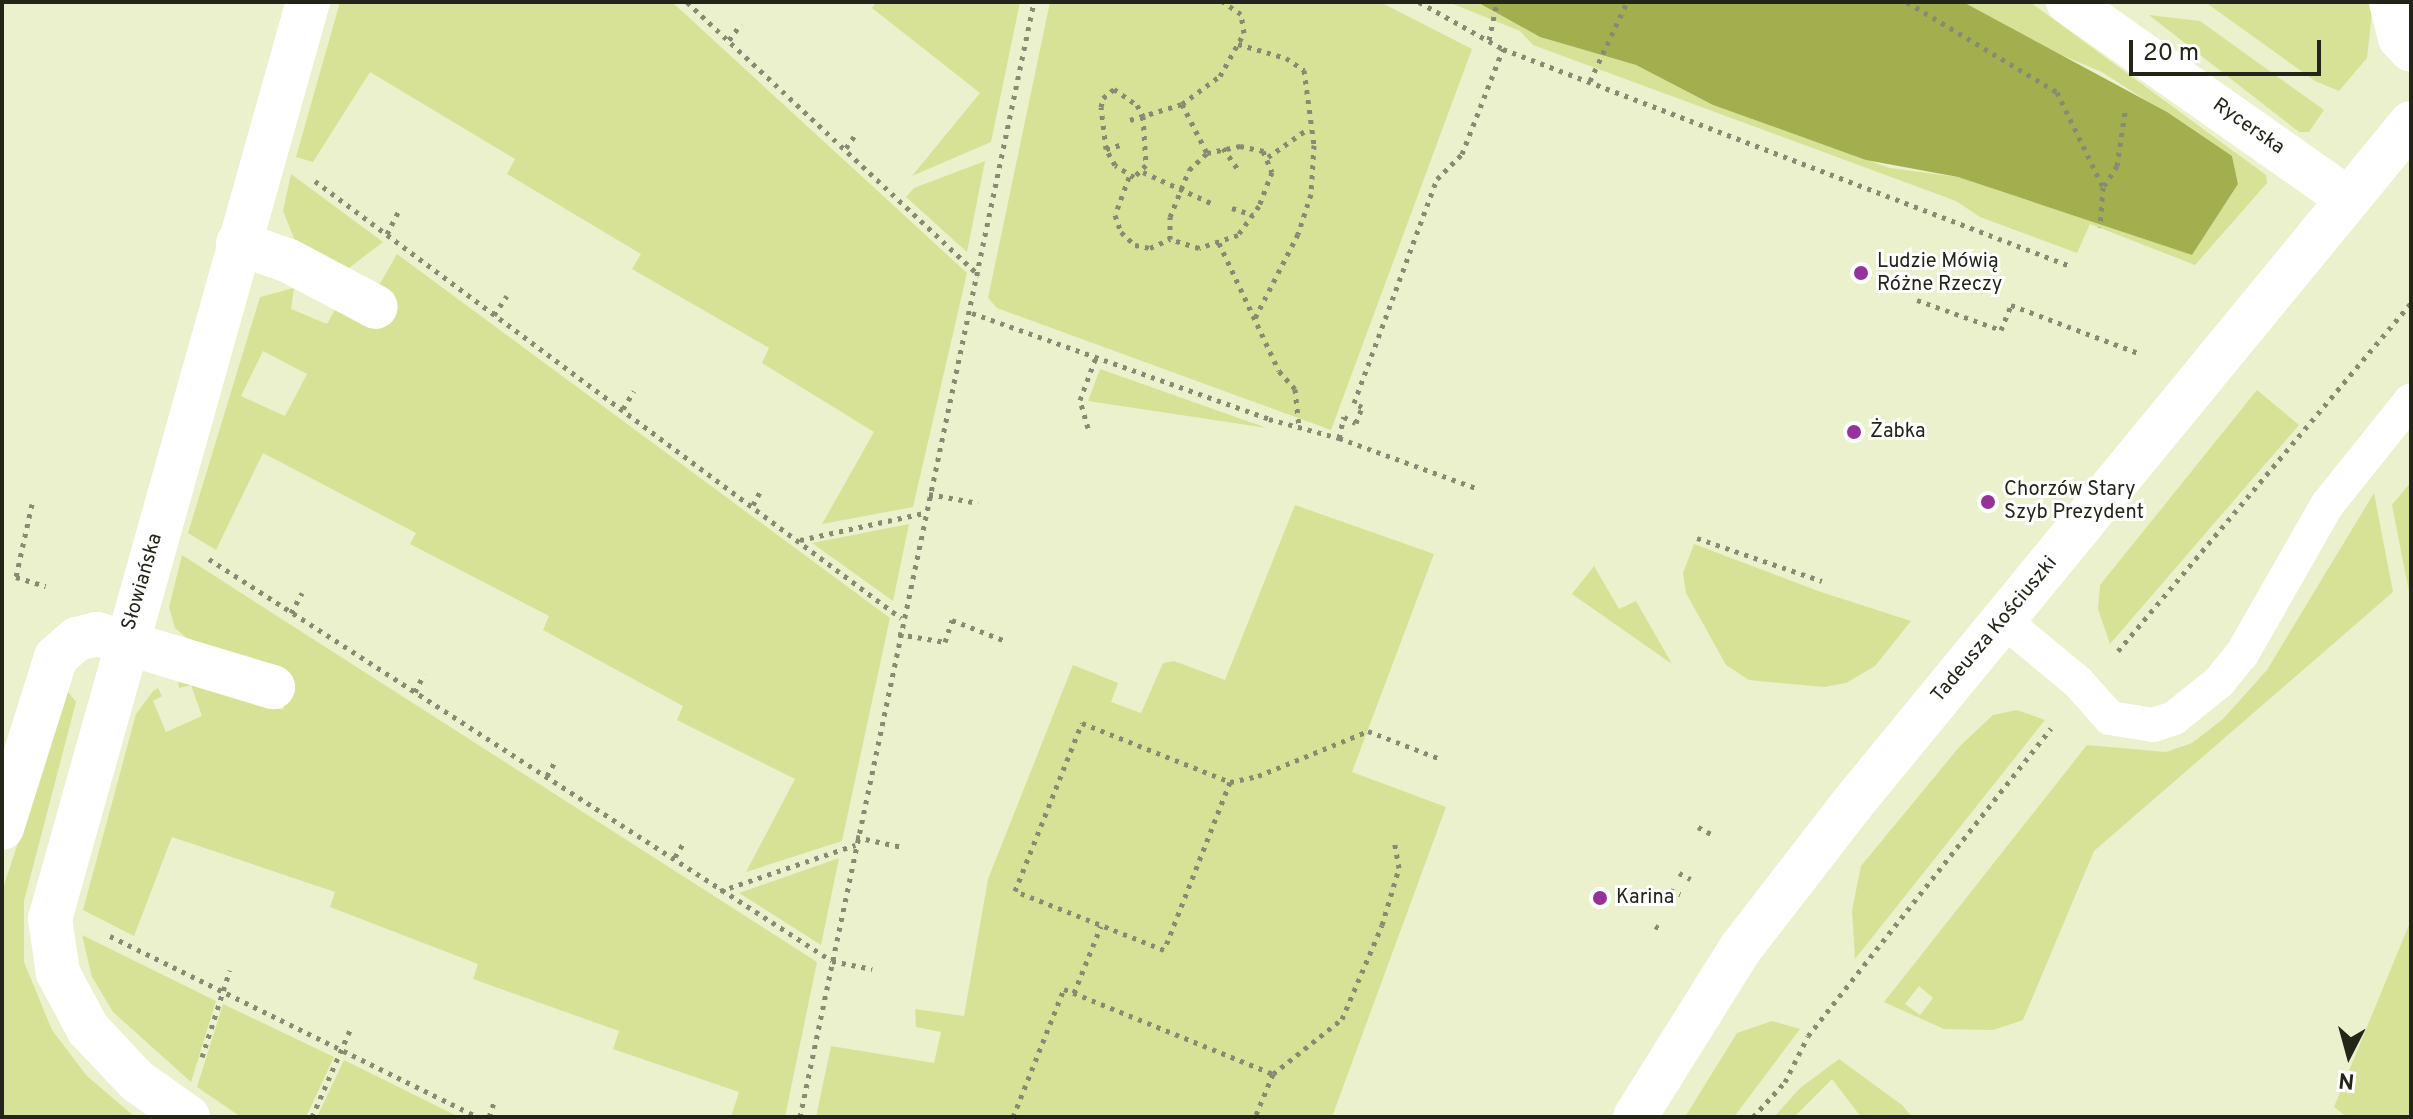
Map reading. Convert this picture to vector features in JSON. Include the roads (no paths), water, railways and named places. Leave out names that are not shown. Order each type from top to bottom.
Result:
[{"type":"street","name":"Słowiańska","points":[[188,1117],[137,1081],[97,1042],[68,996],[51,947],[54,894],[308,2]]},
{"type":"street","name":"Rycerska","points":[[2068,2],[2348,199]]},
{"type":"street","points":[[2391,2],[2400,38],[2411,50]]},
{"type":"street","name":"Tadeusza Kościuszki","points":[[1635,1117],[1740,949],[2003,620],[2411,123]]},
{"type":"street","points":[[238,243],[289,261],[376,307]]},
{"type":"street","points":[[2,828],[56,657],[77,639],[97,634],[273,687]]},
{"type":"lane","points":[[2003,620],[2078,682],[2110,718],[2153,725],[2174,718],[2219,682],[2242,654],[2327,505],[2411,400]]},
{"type":"place","name":"Ludzie Mówią Różne Rzeczy","points":[[1861,273]]},
{"type":"place","name":"Żabka","points":[[1854,432]]},
{"type":"place","name":"Chorzów Stary Szyb Prezydent","points":[[1988,502]]},
{"type":"place","name":"Karina","points":[[1600,898]]}]
